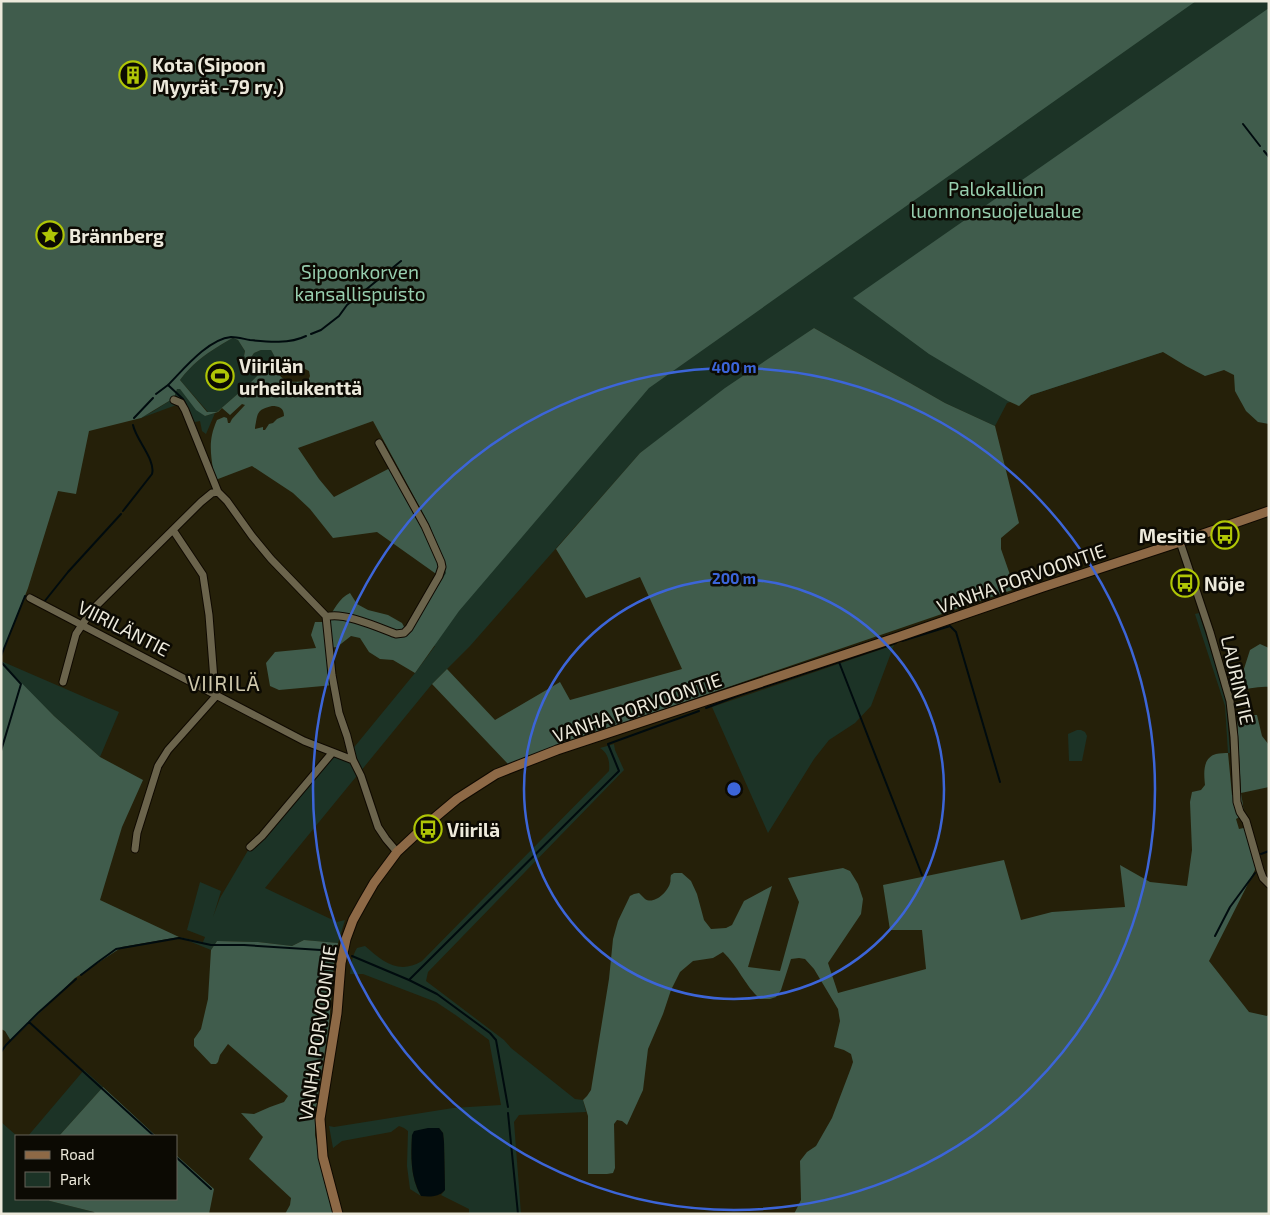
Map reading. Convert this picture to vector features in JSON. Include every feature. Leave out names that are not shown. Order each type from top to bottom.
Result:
[{"type":"street","points":[[174,400],[181,403],[185,410],[218,492],[271,558],[326,617],[337,708],[353,760],[361,776],[378,827],[386,840],[398,852]]},
{"type":"street","points":[[326,617],[332,615],[342,616],[396,634],[404,633],[439,576],[442,567],[424,526],[379,443]]},
{"type":"street","points":[[63,682],[76,634],[92,610],[212,492],[218,492]]},
{"type":"street","name":"VANHA PORVOONTIE","points":[[338,1214],[323,1156],[320,1119],[337,1013],[341,963],[346,939],[353,920],[374,883],[398,852],[426,825],[458,799],[496,774],[557,750],[1269,511]]},
{"type":"street","points":[[135,849],[137,833],[158,766],[168,750],[217,695],[202,575],[173,530]]},
{"type":"street","name":"LAURINTIE","points":[[1180,542],[1210,632],[1230,701],[1234,737],[1237,802],[1240,812],[1246,821],[1260,870],[1269,884]]},
{"type":"street","name":"VIIRILÄNTIE","points":[[30,598],[304,741],[353,760]]},
{"type":"street","points":[[250,847],[332,753]]},
{"type":"green space","name":"Sipoonkorven kansallispuisto","points":[[1,1],[1196,1],[649,388],[459,611],[415,673],[393,660],[380,659],[369,652],[360,638],[351,636],[337,647],[329,648],[334,685],[279,690],[270,686],[266,663],[275,652],[316,648],[311,635],[315,622],[327,622],[339,601],[350,593],[357,604],[368,610],[388,615],[402,623],[408,634],[446,573],[430,526],[373,421],[298,448],[334,497],[392,467],[441,562],[439,576],[377,532],[333,538],[310,509],[293,493],[252,466],[214,482],[210,470],[213,469],[211,444],[217,420],[224,417],[230,423],[245,405],[242,404],[230,415],[222,408],[218,412],[205,416],[196,410],[180,389],[177,389],[174,398],[141,418],[89,431],[76,494],[58,491],[28,588],[1,656]],"holes":[[[233,338],[238,340],[245,351],[244,356],[256,369],[258,375],[217,412],[207,412],[180,380],[198,361],[213,349]],[[261,350],[271,350],[276,359],[274,364],[268,371],[262,373],[250,359],[254,353]],[[288,363],[309,371],[310,376],[308,381],[290,381],[280,376],[279,369]],[[272,406],[279,407],[282,409],[284,416],[269,424],[265,430],[263,430],[263,427],[255,429],[259,413],[263,409]]]},
{"type":"green space","name":"Palokallion luonnonsuojelualue","points":[[871,1],[1269,1],[1269,317],[1007,403],[995,426],[945,403],[814,328],[640,453],[470,646],[432,684],[265,888],[337,922],[345,920],[338,943],[304,940],[292,946],[258,942],[217,941],[211,950],[179,937],[203,942],[205,937],[187,930],[200,882],[221,891],[213,917],[220,898],[250,847],[332,753],[353,760],[351,751],[435,646],[408,635],[443,578],[395,544],[481,465]]},
{"type":"green space","points":[[1269,8],[1269,424],[1258,422],[1246,411],[1235,391],[1234,375],[1224,370],[1205,376],[1163,352],[1031,395],[1019,406],[929,354],[853,298]]},
{"type":"green space","points":[[814,328],[945,403],[995,426],[1019,523],[1001,538],[1001,549],[1015,589],[508,764],[432,684],[447,669],[495,720],[560,682],[570,700],[682,669],[640,577],[586,598],[556,549],[640,453],[725,388]]},
{"type":"green space","name":"Viirilän urheilukenttä","points":[[233,338],[238,340],[245,351],[244,356],[256,369],[258,375],[217,412],[208,412],[180,380],[213,349]]},
{"type":"green space","points":[[261,350],[271,350],[276,359],[271,368],[263,373],[250,359],[254,353]]},
{"type":"green space","points":[[177,389],[180,389],[205,416],[215,413],[206,434],[202,431],[200,421],[195,422],[198,432],[196,433],[179,404],[141,418],[174,398]]},
{"type":"green space","points":[[1199,613],[1226,700],[1230,753],[1228,753],[1225,706],[1195,614]]},
{"type":"green space","points":[[1260,644],[1269,648],[1269,687],[1236,690],[1235,687],[1241,678],[1250,650]]},
{"type":"green space","points":[[894,645],[871,706],[855,723],[829,740],[814,759],[768,833],[712,707]]},
{"type":"green space","points":[[1,661],[119,712],[100,757],[21,684]]},
{"type":"green space","points":[[1,662],[54,716],[100,757],[143,780],[122,827],[100,900],[179,937],[122,947],[75,978],[11,1041],[5,1031],[1,1029]]},
{"type":"green space","points":[[1237,715],[1257,715],[1262,736],[1269,745],[1269,787],[1241,793]]},
{"type":"green space","points":[[1077,730],[1085,732],[1087,736],[1082,761],[1069,761],[1068,734]]},
{"type":"green space","points":[[614,744],[624,770],[428,972],[426,981],[504,1040],[511,1048],[575,1099],[583,1100],[586,1112],[519,1115],[514,1122],[521,1214],[469,1214],[469,1209],[441,1195],[445,1190],[444,1142],[443,1133],[439,1128],[412,1135],[413,1174],[421,1196],[410,1189],[407,1166],[408,1131],[404,1128],[399,1126],[391,1132],[342,1141],[333,1148],[329,1126],[334,1127],[453,1108],[501,1105],[489,1040],[436,1002],[363,974],[350,974],[353,957],[357,948],[365,946],[378,957],[399,967],[414,965],[422,961],[609,771],[608,758],[600,748]]},
{"type":"green space","points":[[1228,753],[1232,795],[1241,793],[1244,812],[1243,815],[1236,819],[1239,829],[1248,827],[1259,862],[1209,961],[1249,1012],[1267,1016],[1269,1014],[1269,1214],[794,1214],[801,1200],[800,1161],[807,1152],[816,1146],[832,1118],[853,1062],[851,1054],[834,1047],[840,1021],[838,1009],[814,969],[805,959],[791,959],[781,990],[776,997],[760,999],[723,952],[713,958],[693,961],[680,972],[648,1049],[643,1090],[627,1125],[617,1120],[614,1124],[615,1168],[613,1173],[588,1174],[588,1116],[583,1100],[591,1090],[609,979],[613,939],[618,921],[630,896],[639,893],[645,899],[656,899],[669,887],[671,875],[682,873],[691,881],[697,894],[704,920],[711,929],[726,928],[732,925],[744,901],[772,886],[748,967],[780,971],[799,902],[788,878],[843,868],[850,871],[858,884],[863,899],[861,914],[828,963],[838,993],[926,969],[922,930],[890,930],[883,885],[1004,860],[1021,920],[1052,912],[1125,907],[1120,865],[1150,882],[1187,886],[1192,850],[1190,802],[1192,792],[1201,790],[1205,785],[1205,767],[1211,756]]},
{"type":"green space","points":[[304,940],[338,943],[334,964],[329,1024],[315,1115],[315,1135],[323,1177],[333,1214],[285,1214],[290,1205],[291,1198],[249,1159],[263,1137],[241,1113],[254,1114],[284,1102],[288,1096],[228,1044],[216,1064],[211,1064],[194,1046],[194,1039],[201,1029],[208,999],[211,950],[217,941],[258,942],[292,946]]},
{"type":"green space","points":[[84,1070],[103,1087],[60,1135],[29,1135]]},
{"type":"green space","points":[[103,1087],[155,1135],[60,1135]]},
{"type":"green space","points":[[1,1122],[16,1135],[15,1200],[48,1200],[94,1212],[95,1214],[1,1214]]},
{"type":"green space","points":[[178,1157],[214,1189],[209,1214],[95,1214],[94,1212],[48,1200],[178,1200]]},
{"type":"shaded area","points":[[439,1128],[443,1133],[445,1190],[437,1195],[421,1196],[413,1174],[412,1135],[414,1131]]},
{"type":"waterway","points":[[1243,124],[1260,146]]},
{"type":"waterway","points":[[1264,151],[1269,157]]},
{"type":"waterway","points":[[311,334],[321,330],[339,316],[347,305],[401,261]]},
{"type":"waterway","points":[[156,394],[205,349],[222,339],[233,337],[279,342],[300,339],[306,336]]},
{"type":"waterway","points":[[168,385],[183,399],[186,405]]},
{"type":"waterway","points":[[134,418],[153,398]]},
{"type":"waterway","points":[[123,511],[152,474],[149,456],[133,425]]},
{"type":"waterway","points":[[44,602],[68,572],[121,514]]},
{"type":"waterway","points":[[1,656],[25,596],[28,598]]},
{"type":"waterway","points":[[902,641],[950,626],[956,632],[1000,782]]},
{"type":"waterway","points":[[706,708],[896,643]]},
{"type":"waterway","points":[[1,662],[21,684],[1,751]]},
{"type":"waterway","points":[[839,662],[922,875]]},
{"type":"waterway","points":[[409,980],[619,771],[608,744],[699,711]]},
{"type":"waterway","points":[[1261,854],[1269,851]]},
{"type":"waterway","points":[[1215,936],[1230,907],[1255,873]]},
{"type":"waterway","points":[[81,975],[116,949],[179,938],[211,945],[244,945],[339,953]]},
{"type":"waterway","points":[[352,956],[437,994],[490,1033],[496,1040],[508,1107]]},
{"type":"waterway","points":[[1,1052],[38,1013],[76,979]]},
{"type":"waterway","points":[[29,1022],[153,1135]]},
{"type":"waterway","points":[[508,1113],[518,1214]]},
{"type":"waterway","points":[[178,1159],[211,1189]]},
{"type":"place","name":"Kota (Sipoon Myyrät -79 ry.)","points":[[133,75]]},
{"type":"place","name":"Brännberg","points":[[50,235]]},
{"type":"place","name":"Viirilän urheilukenttä","points":[[220,376]]},
{"type":"place","name":"Mesitie","points":[[1225,535]]},
{"type":"place","name":"Nöje","points":[[1185,583]]},
{"type":"place","name":"Viirilä","points":[[428,829]]},
{"type":"district","name":"VIIRILÄ","points":[[224,682]]}]
